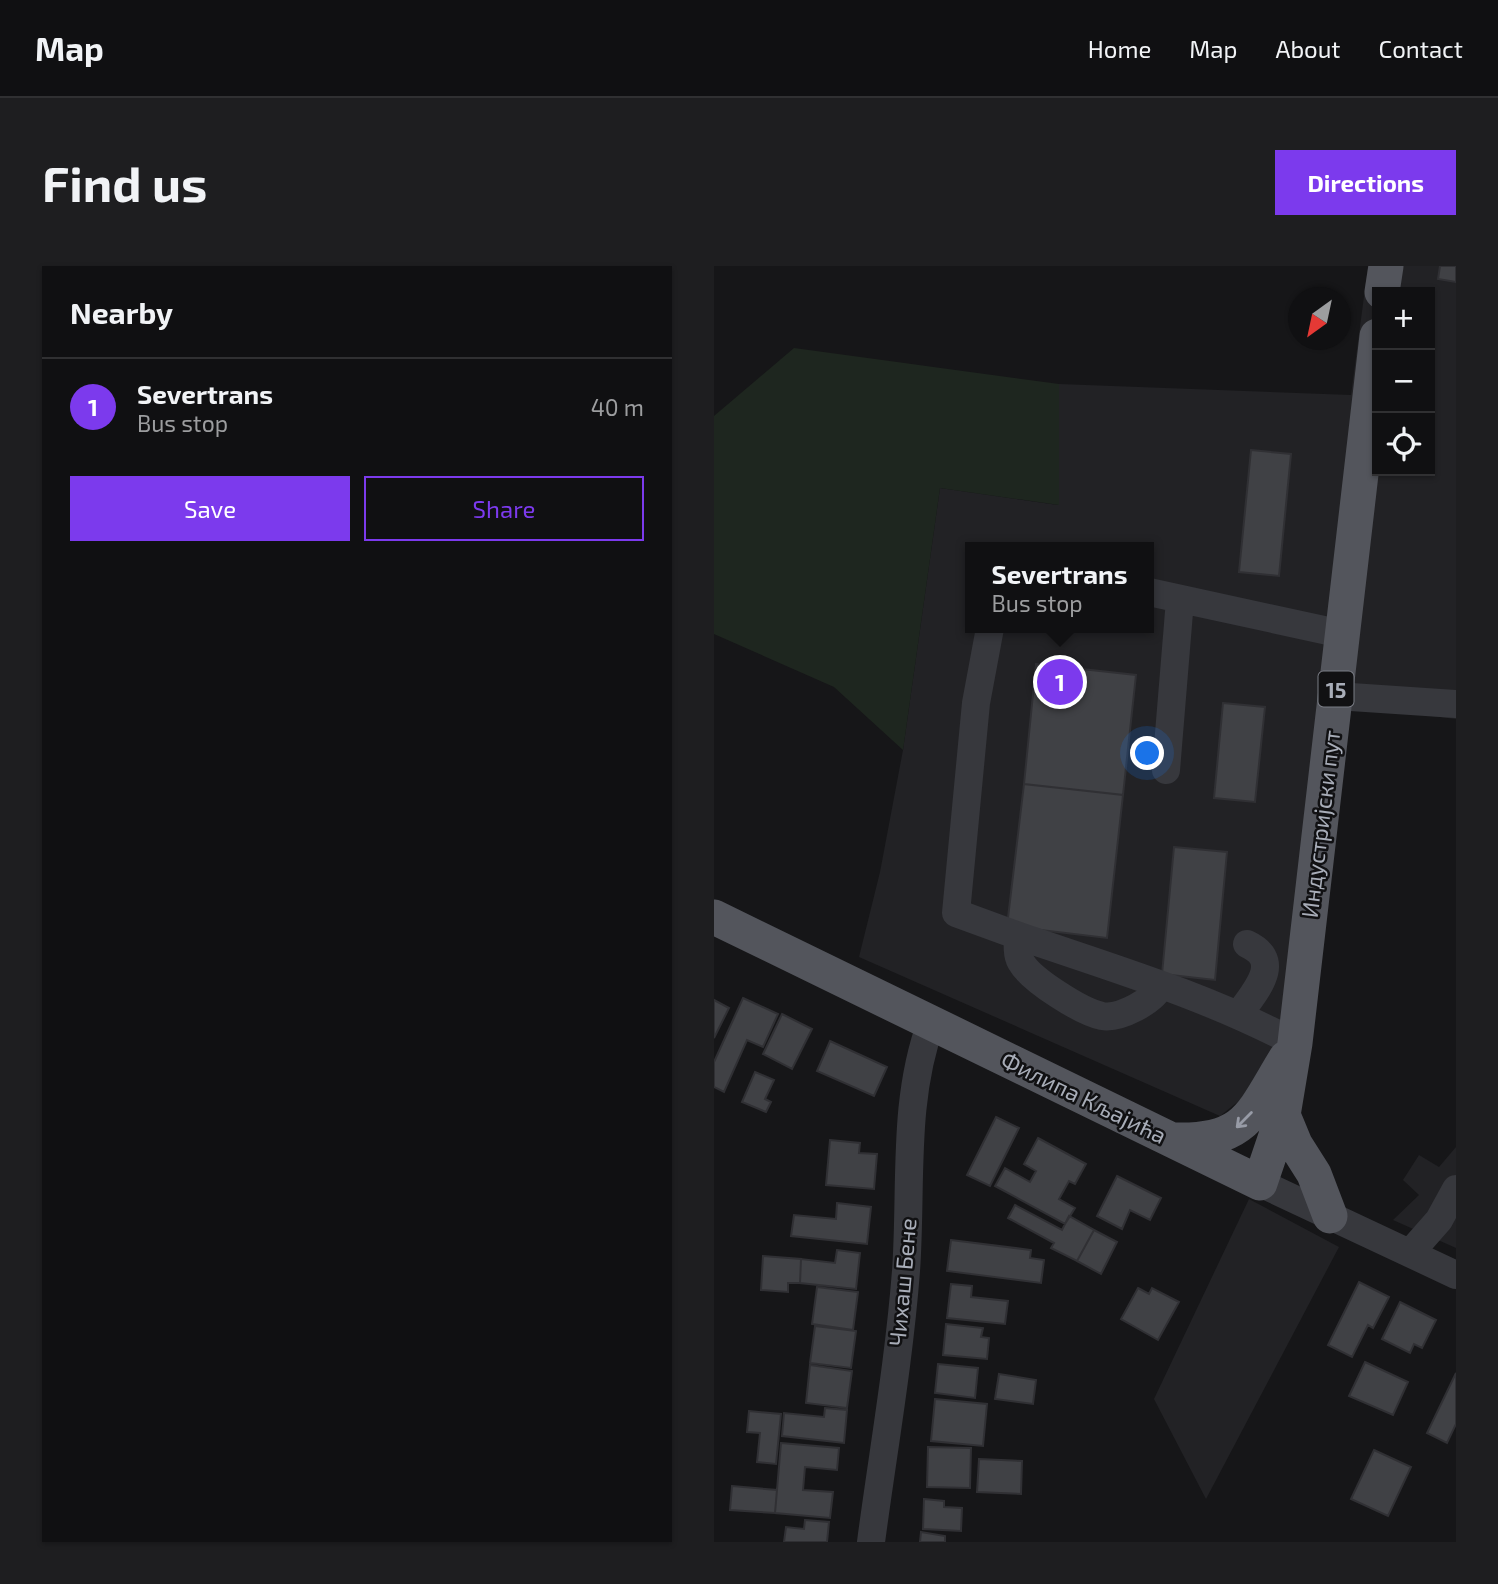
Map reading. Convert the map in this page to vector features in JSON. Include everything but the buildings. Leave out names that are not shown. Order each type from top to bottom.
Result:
[{"type":"main road","points":[[1383,287],[1385,266]]},
{"type":"main road","name":"Индустријски пут","points":[[1260,1183],[1283,1115],[1294,1043],[1375,350]]},
{"type":"main road","name":"Филипа Кљајића","points":[[714,917],[1260,1183]]},
{"type":"main road","points":[[1171,1140],[1203,1141],[1234,1130],[1254,1111],[1294,1043]]},
{"type":"main road","points":[[1283,1115],[1295,1144],[1314,1174],[1330,1216]]},
{"type":"street","points":[[1154,593],[1342,634]]},
{"type":"street","points":[[1166,770],[1180,600]]},
{"type":"street","points":[[989,633],[976,703],[957,913],[1240,1013],[1294,1043]]},
{"type":"street","points":[[1336,696],[1456,704]]},
{"type":"street","points":[[1019,936],[1017,945],[1021,962],[1032,975],[1073,1003],[1103,1016],[1142,1004],[1157,994],[1161,985]]},
{"type":"street","points":[[1240,1013],[1264,977],[1266,962],[1259,949],[1247,944]]},
{"type":"street","name":"Чихаш Бене","points":[[871,1542],[906,1272],[914,1093],[920,1053],[932,1023]]},
{"type":"street","name":"Филипа Кљајића","points":[[1260,1183],[1456,1275]]},
{"type":"street","points":[[1410,1253],[1445,1229],[1456,1189]]},
{"type":"shaded area","points":[[1368,266],[1456,266],[1456,719],[1381,710],[1329,699],[1279,1069],[1220,1116],[859,957],[880,872],[903,750],[940,488],[1058,505],[1059,384],[1351,395]]},
{"type":"shaded area","points":[[794,348],[1059,384],[1059,505],[940,488],[903,750],[834,687],[714,634],[714,416]]},
{"type":"shaded area","points":[[1456,1147],[1456,1248],[1393,1220],[1419,1195],[1403,1180],[1419,1155],[1439,1167]]},
{"type":"shaded area","points":[[1249,1199],[1339,1247],[1206,1499],[1154,1399]]},
{"type":"place","name":"Severtrans","points":[[1060,682]]}]
